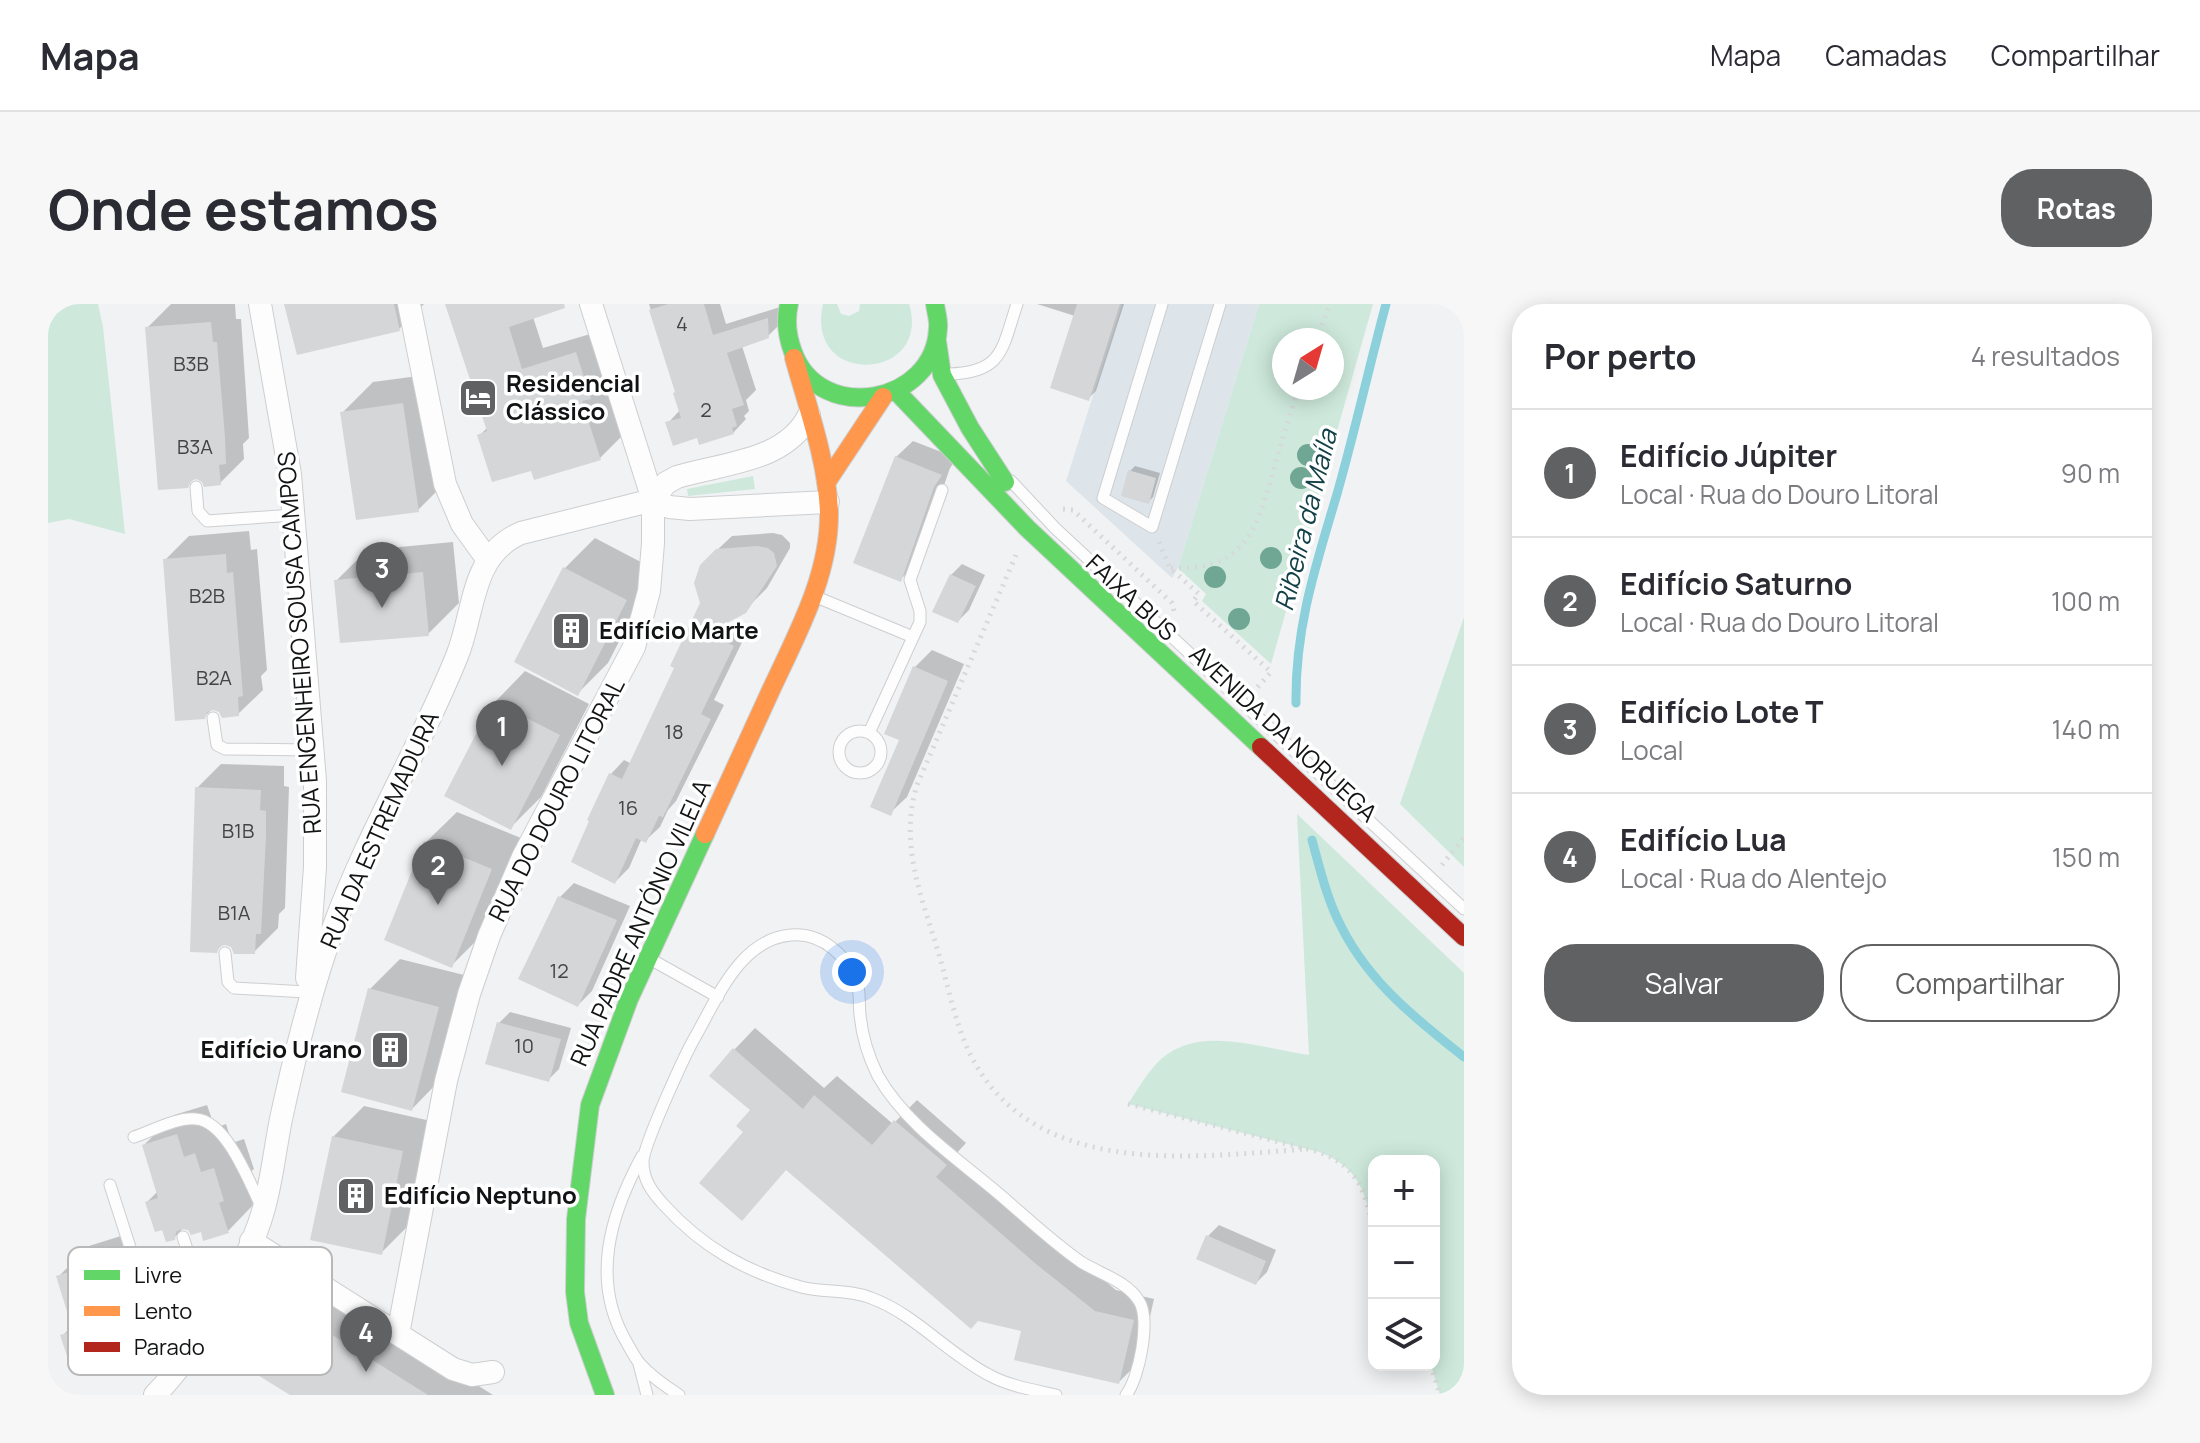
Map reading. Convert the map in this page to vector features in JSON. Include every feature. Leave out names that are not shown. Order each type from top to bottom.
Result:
[{"type":"main road","points":[[774,304],[787,335]]},
{"type":"main road","points":[[787,335],[789,304]]},
{"type":"main road","name":"AVENIDA DA NORUEGA","points":[[937,307],[937,341],[942,375],[979,444],[1070,567]]},
{"type":"main road","name":"RUA PADRE ANTÓNIO VILELA","points":[[605,1395],[579,1323],[573,1263],[590,1105],[612,1040],[648,957],[805,616],[826,547],[827,492],[787,335]]},
{"type":"main road","points":[[827,492],[890,395],[915,379],[929,361],[937,341]]},
{"type":"main road","points":[[794,358],[809,378],[829,393],[853,400],[890,395]]},
{"type":"main road","name":"AVENIDA DA NORUEGA","points":[[890,395],[1027,528],[1464,937]]},
{"type":"street","name":"RUA ENGENHEIRO SOUSA CAMPOS","points":[[260,304],[281,418],[294,515],[312,750],[316,841],[303,1031]]},
{"type":"street","points":[[409,304],[445,484],[462,524],[488,560]]},
{"type":"street","name":"RUA DO DOURO LITORAL","points":[[398,1334],[446,1081],[469,994],[511,883],[639,633],[651,576],[653,500],[591,304]]},
{"type":"street","name":"RUA DA ESTREMADURA","points":[[653,500],[661,488],[677,477],[779,447],[800,430],[809,415]]},
{"type":"street","name":"RUA DA ESTREMADURA","points":[[248,1247],[263,1210],[303,1031],[345,896],[457,657],[478,579],[488,560],[500,545],[521,533],[653,500],[669,507],[690,509],[827,492]]},
{"type":"street","points":[[251,1241],[260,1247]]},
{"type":"street","points":[[332,1292],[463,1373],[493,1372]]},
{"type":"street","name":"RUA DA ESTREMADURA","points":[[155,1395],[171,1377]]},
{"type":"lane","points":[[942,375],[980,371],[996,359],[1017,304]]},
{"type":"lane","points":[[1162,304],[1103,498],[1152,527],[1220,304]]},
{"type":"lane","name":"FAIXA BUS","points":[[979,444],[1021,494],[1055,528],[1464,909]]},
{"type":"lane","points":[[196,487],[198,511],[207,521],[294,515]]},
{"type":"lane","points":[[869,733],[920,622],[920,611],[912,589],[912,571],[942,490]]},
{"type":"lane","points":[[812,595],[913,637]]},
{"type":"lane","points":[[213,718],[217,745],[225,749],[312,750]]},
{"type":"lane","points":[[1056,1395],[991,1377],[890,1307],[868,1296],[805,1288],[760,1274],[707,1246],[671,1212],[644,1177],[643,1157],[686,1053],[747,954],[767,941],[791,935],[814,936],[834,948],[849,967],[858,988],[866,1045],[877,1074],[892,1097],[916,1123],[1057,1243],[1081,1262],[1128,1288],[1140,1302],[1145,1318],[1134,1385],[1126,1395]]},
{"type":"lane","points":[[225,953],[228,982],[234,988],[306,992]]},
{"type":"lane","points":[[648,957],[718,997]]},
{"type":"lane","points":[[134,1137],[187,1119],[205,1121],[222,1135],[233,1150],[263,1210]]},
{"type":"lane","points":[[647,1395],[639,1363],[618,1328],[609,1302],[605,1273],[609,1236],[618,1207],[648,1145]]},
{"type":"lane","points":[[110,1185],[130,1247]]},
{"type":"lane","points":[[183,1237],[186,1247]]},
{"type":"lane","points":[[639,1363],[679,1395]]},
{"type":"path","points":[[1321,328],[1330,304]]},
{"type":"path","points":[[1170,568],[1187,569],[1216,564],[1232,554],[1254,529],[1295,400]]},
{"type":"path","points":[[1055,508],[1073,510],[1150,582],[1172,603],[1175,621]]},
{"type":"path","points":[[1152,527],[1170,568],[1199,594],[1193,601],[1271,672],[1252,693],[1241,682]]},
{"type":"path","points":[[1027,528],[917,785],[910,810],[909,836],[916,878],[966,1045],[988,1081],[1010,1104],[1044,1128],[1089,1146],[1128,1155],[1163,1157],[1307,1149]]},
{"type":"path","points":[[1128,1104],[1307,1149],[1340,1161],[1355,1176],[1365,1196],[1373,1227]]},
{"type":"path","points":[[1433,1371],[1440,1395]]},
{"type":"shaded area","points":[[1122,304],[1259,304],[1178,568],[1172,578],[1066,481]]},
{"type":"green space","points":[[48,304],[98,304],[125,534],[69,519],[48,523]]},
{"type":"green space","points":[[823,304],[837,304],[841,314],[849,316],[859,311],[860,304],[909,304],[911,330],[903,348],[887,360],[868,365],[848,362],[832,351],[822,332]]},
{"type":"green space","points":[[1259,304],[1373,304],[1271,664],[1202,601],[1206,594],[1178,568]]},
{"type":"green space","points":[[753,476],[755,489],[688,496],[687,489]]},
{"type":"green space","points":[[1464,617],[1464,867],[1400,804]]},
{"type":"green space","points":[[1297,814],[1464,973],[1464,1395],[1440,1395],[1433,1371],[1440,1371],[1440,1155],[1368,1155],[1368,1208],[1352,1173],[1333,1158],[1128,1104],[1157,1063],[1173,1051],[1191,1044],[1230,1041],[1309,1055]]},
{"type":"building","points":[[284,304],[394,304],[400,331],[297,355]]},
{"type":"building","points":[[445,304],[564,304],[565,308],[509,327],[522,369],[576,352],[591,399],[582,401],[601,460],[534,480],[531,471],[492,482],[477,435],[487,431]]},
{"type":"building","points":[[668,304],[704,304],[713,335],[768,318],[769,338],[727,353],[744,405],[732,409],[737,426],[732,428],[734,434],[699,445],[697,438],[673,446],[665,422],[681,418],[649,310]]},
{"type":"building","points":[[1077,304],[1120,304],[1089,401],[1050,388]]},
{"type":"building","points":[[211,322],[213,342],[217,342],[225,437],[226,464],[219,465],[221,485],[204,487],[196,479],[191,481],[188,488],[158,490],[145,327]]},
{"type":"building","points":[[403,403],[419,512],[356,520],[340,412]]},
{"type":"building","points":[[895,456],[942,475],[934,487],[901,582],[853,563]]},
{"type":"building","points":[[1128,470],[1156,478],[1149,504],[1121,496]]},
{"type":"building","points":[[758,546],[774,553],[777,566],[746,613],[708,633],[734,646],[701,714],[711,719],[663,817],[659,816],[646,843],[636,838],[615,884],[571,862],[609,773],[622,779],[674,668],[670,666],[700,603],[694,583],[700,565],[716,549]]},
{"type":"building","points":[[226,554],[227,573],[233,572],[243,696],[238,697],[239,716],[222,718],[219,712],[213,710],[207,712],[205,719],[175,721],[163,559]]},
{"type":"building","name":"Edifício Marte","points":[[563,567],[627,600],[578,696],[514,662]]},
{"type":"building","points":[[423,572],[429,636],[340,643],[334,580]]},
{"type":"building","points":[[950,574],[976,586],[958,623],[932,612]]},
{"type":"building","points":[[913,666],[948,681],[891,816],[870,807],[899,740],[884,734]]},
{"type":"building","points":[[493,701],[560,735],[511,830],[444,796]]},
{"type":"building","points":[[195,787],[261,790],[260,810],[266,811],[266,836],[261,934],[256,934],[255,954],[234,954],[231,947],[225,945],[219,947],[217,953],[190,952]]},
{"type":"building","points":[[424,841],[492,869],[452,968],[384,940]]},
{"type":"building","points":[[558,896],[617,920],[578,1007],[518,979]]},
{"type":"building","name":"Edifício Urano","points":[[368,988],[439,1007],[412,1111],[341,1092]]},
{"type":"building","points":[[497,1022],[561,1039],[549,1082],[485,1064]]},
{"type":"building","points":[[733,1048],[803,1109],[814,1095],[872,1145],[894,1120],[947,1165],[936,1177],[1036,1264],[1095,1311],[1134,1320],[1119,1384],[1014,1360],[1021,1331],[978,1321],[971,1329],[786,1170],[742,1221],[699,1183],[743,1132],[736,1126],[750,1110],[709,1076]]},
{"type":"building","points":[[177,1134],[184,1157],[195,1153],[201,1172],[214,1168],[224,1201],[219,1203],[229,1233],[203,1241],[201,1232],[191,1235],[188,1230],[181,1229],[176,1232],[175,1240],[166,1242],[162,1230],[155,1232],[145,1202],[158,1198],[142,1145]]},
{"type":"building","name":"Edifício Neptuno","points":[[332,1136],[403,1151],[382,1255],[310,1240]]},
{"type":"building","points":[[1206,1235],[1266,1261],[1256,1285],[1196,1259]]},
{"type":"building","points":[[68,1272],[68,1315],[56,1276]]},
{"type":"building","points":[[68,1333],[68,1359],[60,1335]]},
{"type":"building","points":[[332,1335],[428,1395],[290,1395],[258,1375],[332,1375]]},
{"type":"waterway","name":"Ribeira da Maíla","points":[[1296,703],[1299,648],[1308,597],[1386,304]]},
{"type":"waterway","name":"Ribeira da Maíla","points":[[1312,840],[1332,907],[1353,948],[1396,999],[1464,1057]]},
{"type":"traffic: fast","points":[[789,304],[789,340],[807,375],[826,390],[850,397],[874,396],[898,389],[918,374],[932,354],[938,325],[935,304]]},
{"type":"traffic: fast","points":[[937,341],[942,375],[970,428],[1005,482]]},
{"type":"traffic: fast","points":[[897,392],[1027,528],[1261,747]]},
{"type":"traffic: fast","points":[[605,1395],[579,1323],[575,1292],[576,1219],[590,1105],[629,999],[705,834]]},
{"type":"traffic: slow","points":[[705,834],[801,626],[824,559],[829,512],[825,473],[794,358]]},
{"type":"traffic: slow","points":[[826,483],[883,397]]},
{"type":"traffic: jam","points":[[1261,747],[1464,937]]},
{"type":"place","name":"Residencial Clássico","points":[[478,398]]},
{"type":"place","name":"Edifício Lote T","points":[[382,608]]},
{"type":"place","name":"Edifício Marte","points":[[571,631]]},
{"type":"place","name":"Edifício Júpiter","points":[[502,766]]},
{"type":"place","name":"Edifício Saturno","points":[[438,905]]},
{"type":"place","name":"Edifício Urano","points":[[390,1050]]},
{"type":"place","name":"Edifício Neptuno","points":[[356,1196]]},
{"type":"place","name":"Edifício Lua","points":[[366,1372]]}]
